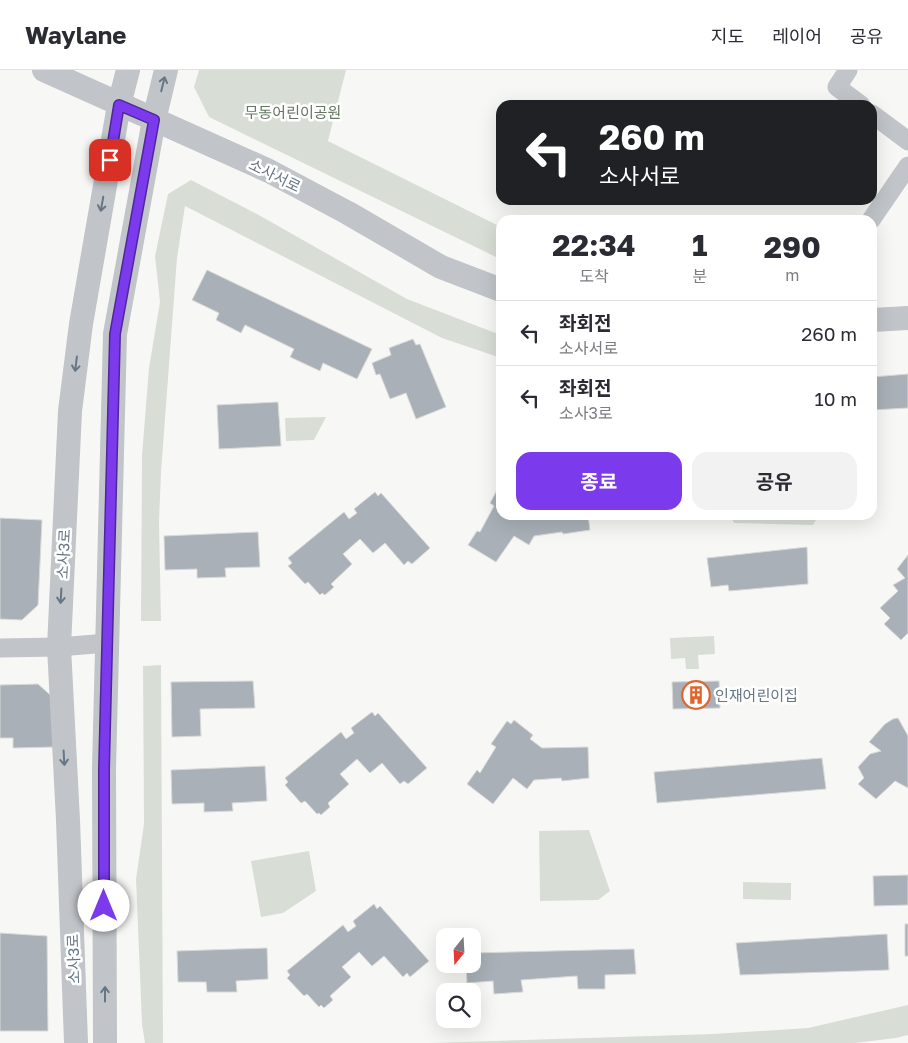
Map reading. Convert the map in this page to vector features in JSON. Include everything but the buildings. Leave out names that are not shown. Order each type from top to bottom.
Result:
[{"type":"street","name":"소사서로","points":[[44,70],[269,171],[348,213],[441,267],[496,288]]},
{"type":"street","name":"소사3로","points":[[76,1043],[68,820],[59,647],[70,411],[81,324],[119,105],[128,70]]},
{"type":"street","points":[[105,1043],[104,769],[115,334],[154,120],[166,70]]},
{"type":"street","points":[[848,70],[837,87],[854,100]]},
{"type":"street","points":[[877,118],[908,141]]},
{"type":"street","points":[[874,215],[908,166]]},
{"type":"street","points":[[877,320],[908,318]]},
{"type":"street","points":[[0,648],[59,647],[107,643]]},
{"type":"green space","name":"무동어린이공원","points":[[199,70],[346,70],[328,141],[496,225],[496,257],[209,117],[194,87]]},
{"type":"green space","points":[[191,180],[257,214],[407,299],[496,333],[496,356],[442,338],[185,206],[177,258],[161,472],[159,522],[161,621],[141,621],[142,455],[149,368],[160,302],[155,256],[168,194]]},
{"type":"green space","points":[[326,417],[314,440],[286,441],[285,418]]},
{"type":"green space","points":[[732,520],[816,520],[813,525],[734,523]]},
{"type":"green space","points":[[714,636],[715,654],[698,655],[699,669],[686,669],[685,658],[671,659],[670,638]]},
{"type":"green space","points":[[161,665],[163,1043],[145,1043],[142,1024],[136,879],[144,824],[143,666]]},
{"type":"green space","points":[[589,830],[610,891],[598,900],[540,901],[539,831]]},
{"type":"green space","points":[[309,851],[316,891],[283,913],[261,917],[251,861]]},
{"type":"green space","points":[[743,882],[791,883],[791,900],[743,899]]},
{"type":"green space","points":[[908,1005],[908,1035],[855,1043],[431,1043],[713,1034],[808,1028]]},
{"type":"place","name":"인재어린이집","points":[[696,695]]},
{"type":"route","points":[[104,906],[104,769],[115,334],[154,120],[119,105],[110,160]]}]
